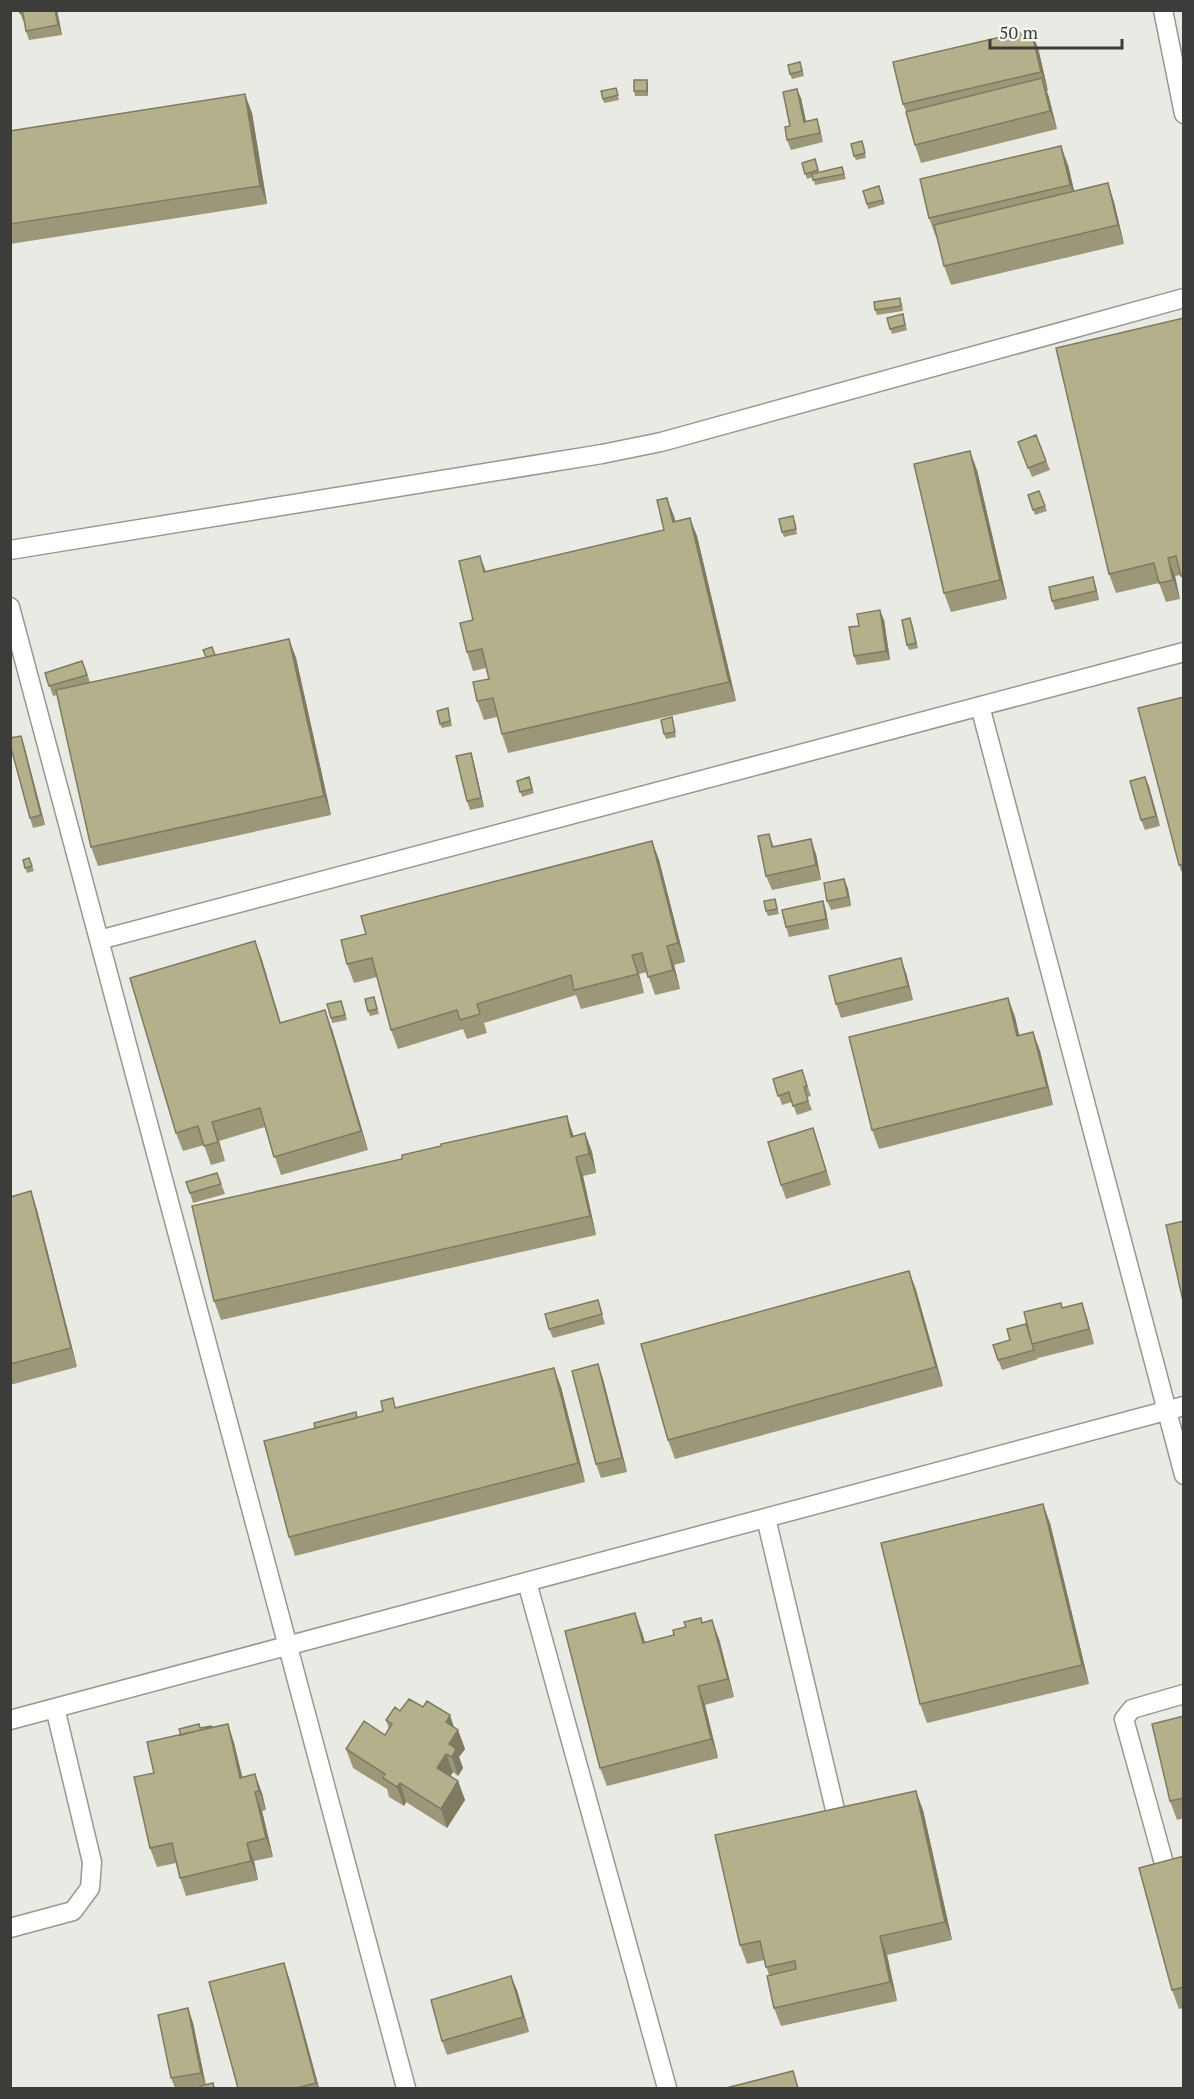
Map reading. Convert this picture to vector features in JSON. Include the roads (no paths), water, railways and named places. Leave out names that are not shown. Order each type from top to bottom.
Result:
[{"type":"street","points":[[1162,10],[1184,114]]},
{"type":"street","points":[[10,550],[602,454],[661,442],[1184,298]]},
{"type":"street","points":[[10,607],[406,2088]]},
{"type":"street","points":[[99,940],[1184,652]]},
{"type":"street","points":[[980,706],[1175,1408],[1184,1475]]},
{"type":"street","points":[[10,1720],[1175,1408]]},
{"type":"street","points":[[766,1518],[837,1818]]},
{"type":"street","points":[[527,1582],[667,2088]]},
{"type":"street","points":[[1165,1867],[1124,1719],[1132,1709],[1184,1694]]},
{"type":"street","points":[[10,1928],[73,1911],[90,1888],[92,1862],[55,1708]]}]
